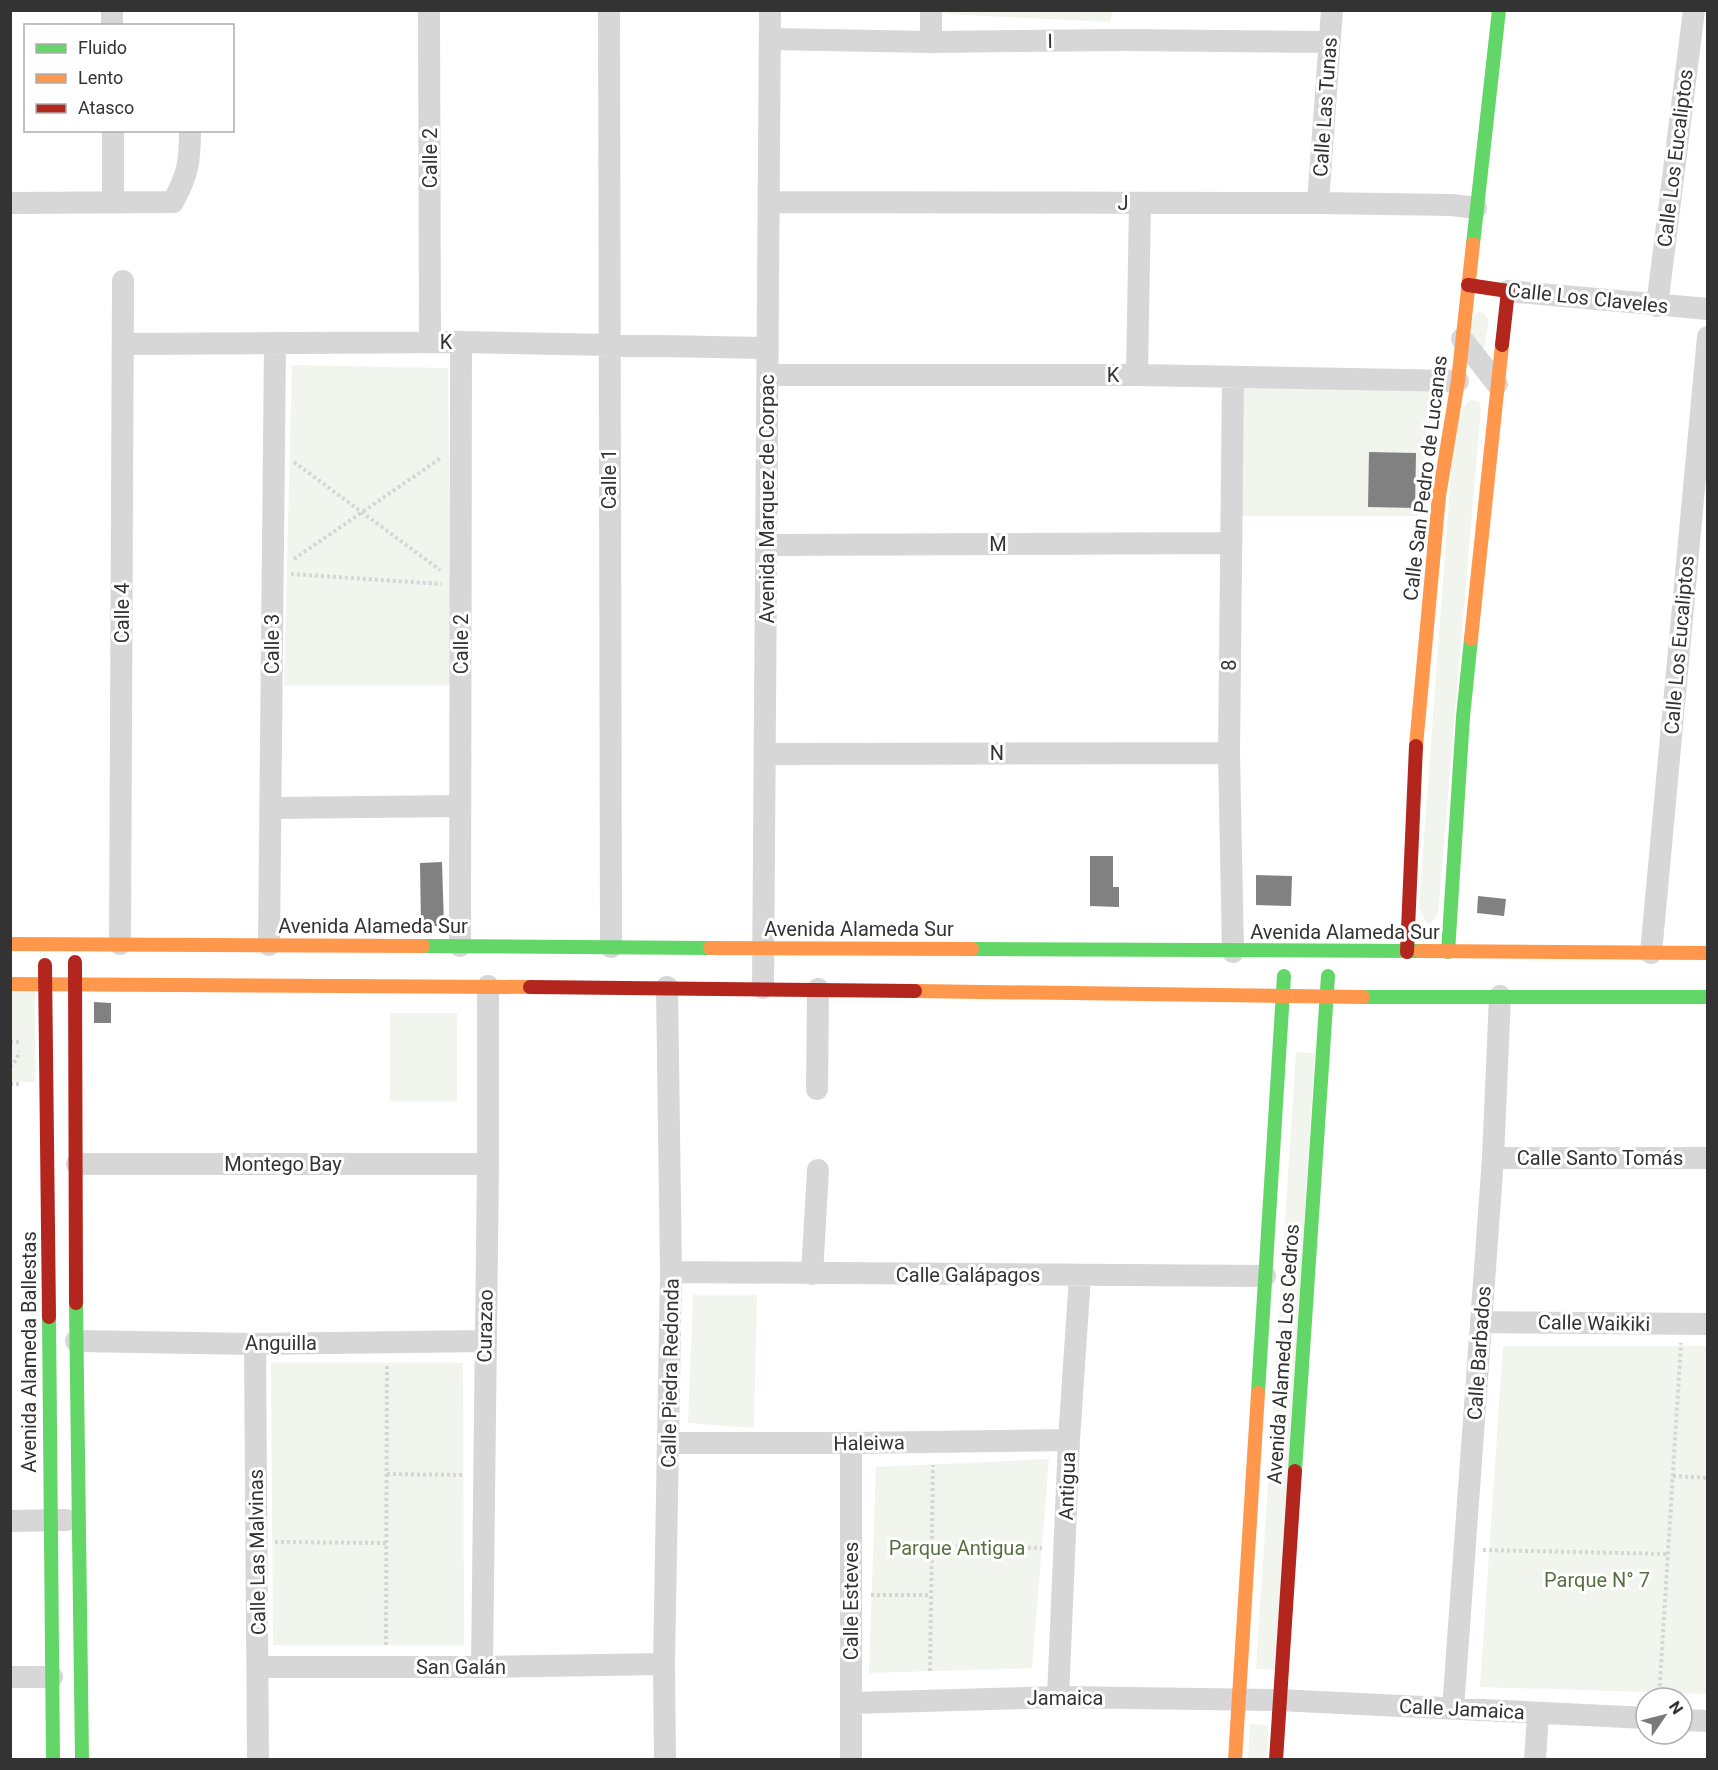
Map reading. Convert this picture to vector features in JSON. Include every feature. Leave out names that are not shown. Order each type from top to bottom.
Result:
[{"type":"street","name":"Calle 2","points":[[429,10],[430,342]]},
{"type":"street","name":"Calle 1","points":[[609,10],[611,947]]},
{"type":"street","name":"Avenida Marquez de Corpac","points":[[763,988],[770,10]]},
{"type":"street","points":[[931,10],[931,42]]},
{"type":"street","name":"Calle Las Tunas","points":[[1318,203],[1332,10]]},
{"type":"street","name":"Calle San Pedro de Lucanas","points":[[1407,952],[1418,724],[1439,496],[1458,381],[1499,10]]},
{"type":"street","name":"Calle Los Eucaliptos","points":[[1657,306],[1694,10]]},
{"type":"street","name":"I","points":[[770,39],[931,42],[1123,40],[1329,42]]},
{"type":"street","points":[[113,132],[113,202]]},
{"type":"street","points":[[10,203],[173,202],[184,182],[190,162],[190,132]]},
{"type":"street","name":"J","points":[[769,202],[1318,203],[1452,205],[1476,208]]},
{"type":"street","points":[[1137,375],[1140,203]]},
{"type":"street","name":"Calle 4","points":[[120,945],[123,281]]},
{"type":"street","name":"Calle Los Claveles","points":[[1468,285],[1657,306],[1707,309]]},
{"type":"street","points":[[1448,952],[1463,717],[1508,291]]},
{"type":"street","name":"Calle Los Eucaliptos","points":[[1651,953],[1707,337]]},
{"type":"street","points":[[1462,339],[1497,384]]},
{"type":"street","name":"Calle 2","points":[[460,946],[461,342]]},
{"type":"street","name":"K","points":[[123,344],[461,342],[768,348]]},
{"type":"street","name":"Calle 3","points":[[269,945],[275,343]]},
{"type":"street","name":"K","points":[[768,375],[1137,375],[1458,381]]},
{"type":"street","name":"8","points":[[1233,377],[1229,753],[1233,952]]},
{"type":"street","name":"M","points":[[766,545],[1230,543]]},
{"type":"street","name":"N","points":[[765,754],[1229,753]]},
{"type":"street","points":[[271,808],[460,806]]},
{"type":"street","name":"Avenida Alameda Sur","points":[[10,944],[611,947],[626,950],[764,948],[1707,953]]},
{"type":"street","name":"Avenida Alameda Ballestas","points":[[45,944],[53,1760]]},
{"type":"street","points":[[75,944],[76,1341],[82,1760]]},
{"type":"street","name":"Avenida Alameda Los Cedros","points":[[1235,1760],[1284,997],[1284,951]]},
{"type":"street","name":"Avenida Alameda Los Cedros","points":[[1276,1760],[1329,951]]},
{"type":"street","points":[[10,984],[667,987],[1284,997],[1707,997]]},
{"type":"street","name":"Curazao","points":[[482,1667],[488,986]]},
{"type":"street","name":"Calle Piedra Redonda","points":[[665,1760],[664,1664],[671,1272],[667,987]]},
{"type":"street","points":[[817,1089],[818,989]]},
{"type":"street","name":"Calle Barbados","points":[[1453,1709],[1492,1158],[1500,996]]},
{"type":"street","name":"Calle Santo Tomás","points":[[1492,1158],[1707,1158]]},
{"type":"street","name":"Montego Bay","points":[[77,1164],[488,1164]]},
{"type":"street","points":[[812,1274],[818,1170]]},
{"type":"street","name":"Calle Galápagos","points":[[671,1272],[1266,1276]]},
{"type":"street","name":"Antigua","points":[[1058,1697],[1069,1440],[1080,1276]]},
{"type":"street","name":"Calle Waikiki","points":[[1481,1322],[1707,1324]]},
{"type":"street","name":"Anguilla","points":[[76,1341],[255,1344],[485,1341]]},
{"type":"street","name":"Calle Las Malvinas","points":[[255,1344],[258,1760]]},
{"type":"street","name":"Haleiwa","points":[[669,1443],[1069,1440]]},
{"type":"street","name":"Calle Esteves","points":[[850,1443],[851,1760]]},
{"type":"street","points":[[10,1521],[79,1520]]},
{"type":"street","name":"San Galán","points":[[258,1667],[664,1664]]},
{"type":"street","points":[[10,1677],[52,1677]]},
{"type":"street","name":"Jamaica","points":[[851,1702],[1058,1697],[1279,1700]]},
{"type":"street","name":"Calle Jamaica","points":[[1279,1700],[1634,1717]]},
{"type":"street","points":[[1535,1760],[1538,1713]]},
{"type":"path","points":[[273,573],[461,445]]},
{"type":"path","points":[[274,447],[461,585]]},
{"type":"path","points":[[273,573],[461,585]]},
{"type":"path","points":[[10,1067],[17,1059],[20,1042]]},
{"type":"path","points":[[1660,1686],[1682,1324]]},
{"type":"path","points":[[386,1645],[387,1363]]},
{"type":"path","points":[[930,1671],[933,1465]]},
{"type":"path","points":[[387,1474],[464,1475]]},
{"type":"path","points":[[1673,1476],[1707,1478]]},
{"type":"path","points":[[272,1542],[387,1543]]},
{"type":"path","points":[[932,1545],[1042,1548]]},
{"type":"path","points":[[1465,1550],[1668,1554]]},
{"type":"path","points":[[871,1595],[931,1595]]},
{"type":"green space","points":[[945,10],[1112,11],[1110,22],[945,14]]},
{"type":"green space","points":[[1479,312],[1484,313],[1489,322],[1481,361],[1468,320]]},
{"type":"green space","points":[[292,365],[448,368],[451,685],[284,685]]},
{"type":"green space","points":[[1240,387],[1434,391],[1418,516],[1238,516]]},
{"type":"green space","points":[[1470,400],[1478,401],[1481,407],[1438,914],[1430,924],[1426,923],[1419,907],[1455,418]]},
{"type":"green space","points":[[11,991],[35,991],[35,1082],[11,1082]]},
{"type":"green space","points":[[390,1013],[457,1013],[457,1101],[390,1101]]},
{"type":"green space","points":[[1296,1052],[1315,1053],[1275,1670],[1256,1669]]},
{"type":"green space","points":[[693,1295],[757,1295],[754,1428],[688,1423]]},
{"type":"green space","name":"Parque N° 7","points":[[1503,1346],[1707,1346],[1707,1694],[1694,1694],[1694,1686],[1634,1686],[1634,1692],[1480,1687]]},
{"type":"green space","points":[[271,1363],[463,1363],[464,1645],[273,1645]]},
{"type":"green space","name":"Parque Antigua","points":[[1049,1459],[1032,1668],[869,1673],[876,1467]]},
{"type":"green space","points":[[1250,1724],[1268,1725],[1267,1759],[1248,1760]]},
{"type":"building","points":[[1369,452],[1416,453],[1415,508],[1368,507]]},
{"type":"building","points":[[1090,856],[1113,856],[1113,887],[1119,887],[1119,907],[1090,906]]},
{"type":"building","points":[[442,862],[444,926],[421,926],[420,863]]},
{"type":"building","points":[[1256,875],[1292,876],[1291,906],[1256,905]]},
{"type":"building","points":[[1478,896],[1506,899],[1504,916],[1477,913]]},
{"type":"building","points":[[94,1002],[111,1003],[111,1023],[94,1023]]},
{"type":"traffic: fast","points":[[1473,244],[1499,10]]},
{"type":"traffic: fast","points":[[1448,952],[1463,717],[1471,639]]},
{"type":"traffic: fast","points":[[423,946],[710,948]]},
{"type":"traffic: fast","points":[[972,949],[1420,951]]},
{"type":"traffic: fast","points":[[1258,1393],[1284,976]]},
{"type":"traffic: fast","points":[[1295,1471],[1328,976]]},
{"type":"traffic: fast","points":[[1363,997],[1708,997]]},
{"type":"traffic: fast","points":[[76,1303],[82,1760]]},
{"type":"traffic: fast","points":[[49,1317],[53,1760]]},
{"type":"traffic: slow","points":[[1416,746],[1439,496],[1458,381],[1473,244]]},
{"type":"traffic: slow","points":[[1471,639],[1502,345]]},
{"type":"traffic: slow","points":[[10,944],[423,946]]},
{"type":"traffic: slow","points":[[710,948],[972,949]]},
{"type":"traffic: slow","points":[[1420,951],[1708,953]]},
{"type":"traffic: slow","points":[[10,984],[530,987]]},
{"type":"traffic: slow","points":[[915,991],[1363,997]]},
{"type":"traffic: slow","points":[[1235,1760],[1258,1393]]},
{"type":"traffic: jam","points":[[1468,285],[1508,291],[1502,345]]},
{"type":"traffic: jam","points":[[1407,952],[1416,746]]},
{"type":"traffic: jam","points":[[75,962],[76,1303]]},
{"type":"traffic: jam","points":[[45,965],[49,1317]]},
{"type":"traffic: jam","points":[[530,987],[915,991]]},
{"type":"traffic: jam","points":[[1276,1760],[1295,1471]]}]
